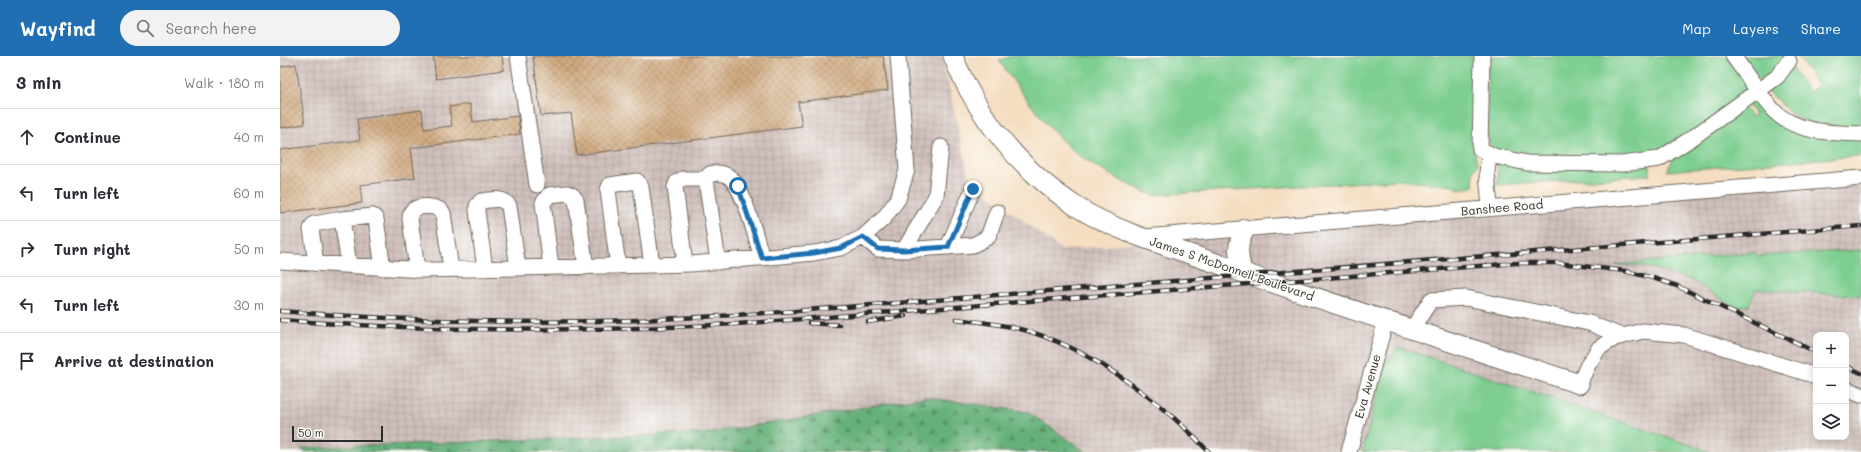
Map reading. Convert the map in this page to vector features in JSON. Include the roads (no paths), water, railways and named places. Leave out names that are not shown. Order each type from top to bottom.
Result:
[{"type":"main road","name":"James S McDonnell Boulevard","points":[[953,56],[978,107],[1010,149],[1026,167],[1078,207],[1113,226],[1242,272],[1579,384]]},
{"type":"main road","points":[[1242,272],[1238,254],[1239,241],[1245,229]]},
{"type":"street","points":[[518,56],[537,185]]},
{"type":"street","points":[[280,258],[349,266],[417,270],[485,269],[685,264],[814,253],[841,248],[863,237],[884,218],[898,199],[907,170],[898,56]]},
{"type":"street","points":[[1482,56],[1480,149],[1489,154],[1526,163],[1622,164],[1659,159],[1692,138],[1777,77],[1789,61]]},
{"type":"street","points":[[1733,56],[1774,111],[1791,123],[1811,129],[1861,134]]},
{"type":"street","points":[[904,250],[936,196],[941,148]]},
{"type":"street","points":[[1489,154],[1487,173],[1490,207]]},
{"type":"street","points":[[718,262],[706,179],[710,174],[720,173],[728,176],[738,186],[762,258]]},
{"type":"street","name":"Banshee Road","points":[[1143,237],[1490,207],[1861,178]]},
{"type":"street","points":[[685,264],[675,188],[677,182],[683,179],[706,179]]},
{"type":"street","points":[[618,266],[608,190],[610,184],[636,182],[641,186],[652,265]]},
{"type":"street","points":[[948,247],[973,189]]},
{"type":"street","points":[[551,267],[543,203],[549,195],[567,193],[572,194],[576,200],[586,267]]},
{"type":"street","points":[[485,269],[476,212],[477,206],[481,202],[500,199],[506,201],[509,206],[518,268]]},
{"type":"street","points":[[417,270],[410,213],[414,209],[435,206],[440,208],[443,213],[451,269]]},
{"type":"street","points":[[863,237],[878,249],[904,250],[973,245],[988,237],[997,212]]},
{"type":"street","points":[[316,263],[311,229],[314,224],[373,216],[376,219],[383,268]]},
{"type":"street","points":[[342,219],[349,266]]},
{"type":"street","points":[[1412,329],[1431,300],[1466,298],[1590,323],[1621,336]]},
{"type":"street","name":"Eva Avenue","points":[[1349,452],[1386,320]]},
{"type":"street","points":[[1579,384],[1588,365],[1599,348],[1615,338],[1643,331],[1684,335],[1813,375]]},
{"type":"street","points":[[1849,389],[1861,395]]},
{"type":"railway","points":[[280,311],[369,317],[504,322],[688,318],[837,308],[1861,226]]},
{"type":"railway","points":[[280,320],[394,327],[508,330],[680,327],[737,324],[1517,263],[1559,263],[1625,271],[1677,286],[1813,351]]},
{"type":"railway","points":[[868,322],[905,316]]},
{"type":"railway","points":[[956,319],[995,324],[1025,330],[1058,342],[1082,353],[1129,382],[1151,399],[1172,416],[1209,452]]},
{"type":"railway","points":[[809,323],[839,325]]},
{"type":"railway","points":[[1849,367],[1861,373]]}]
